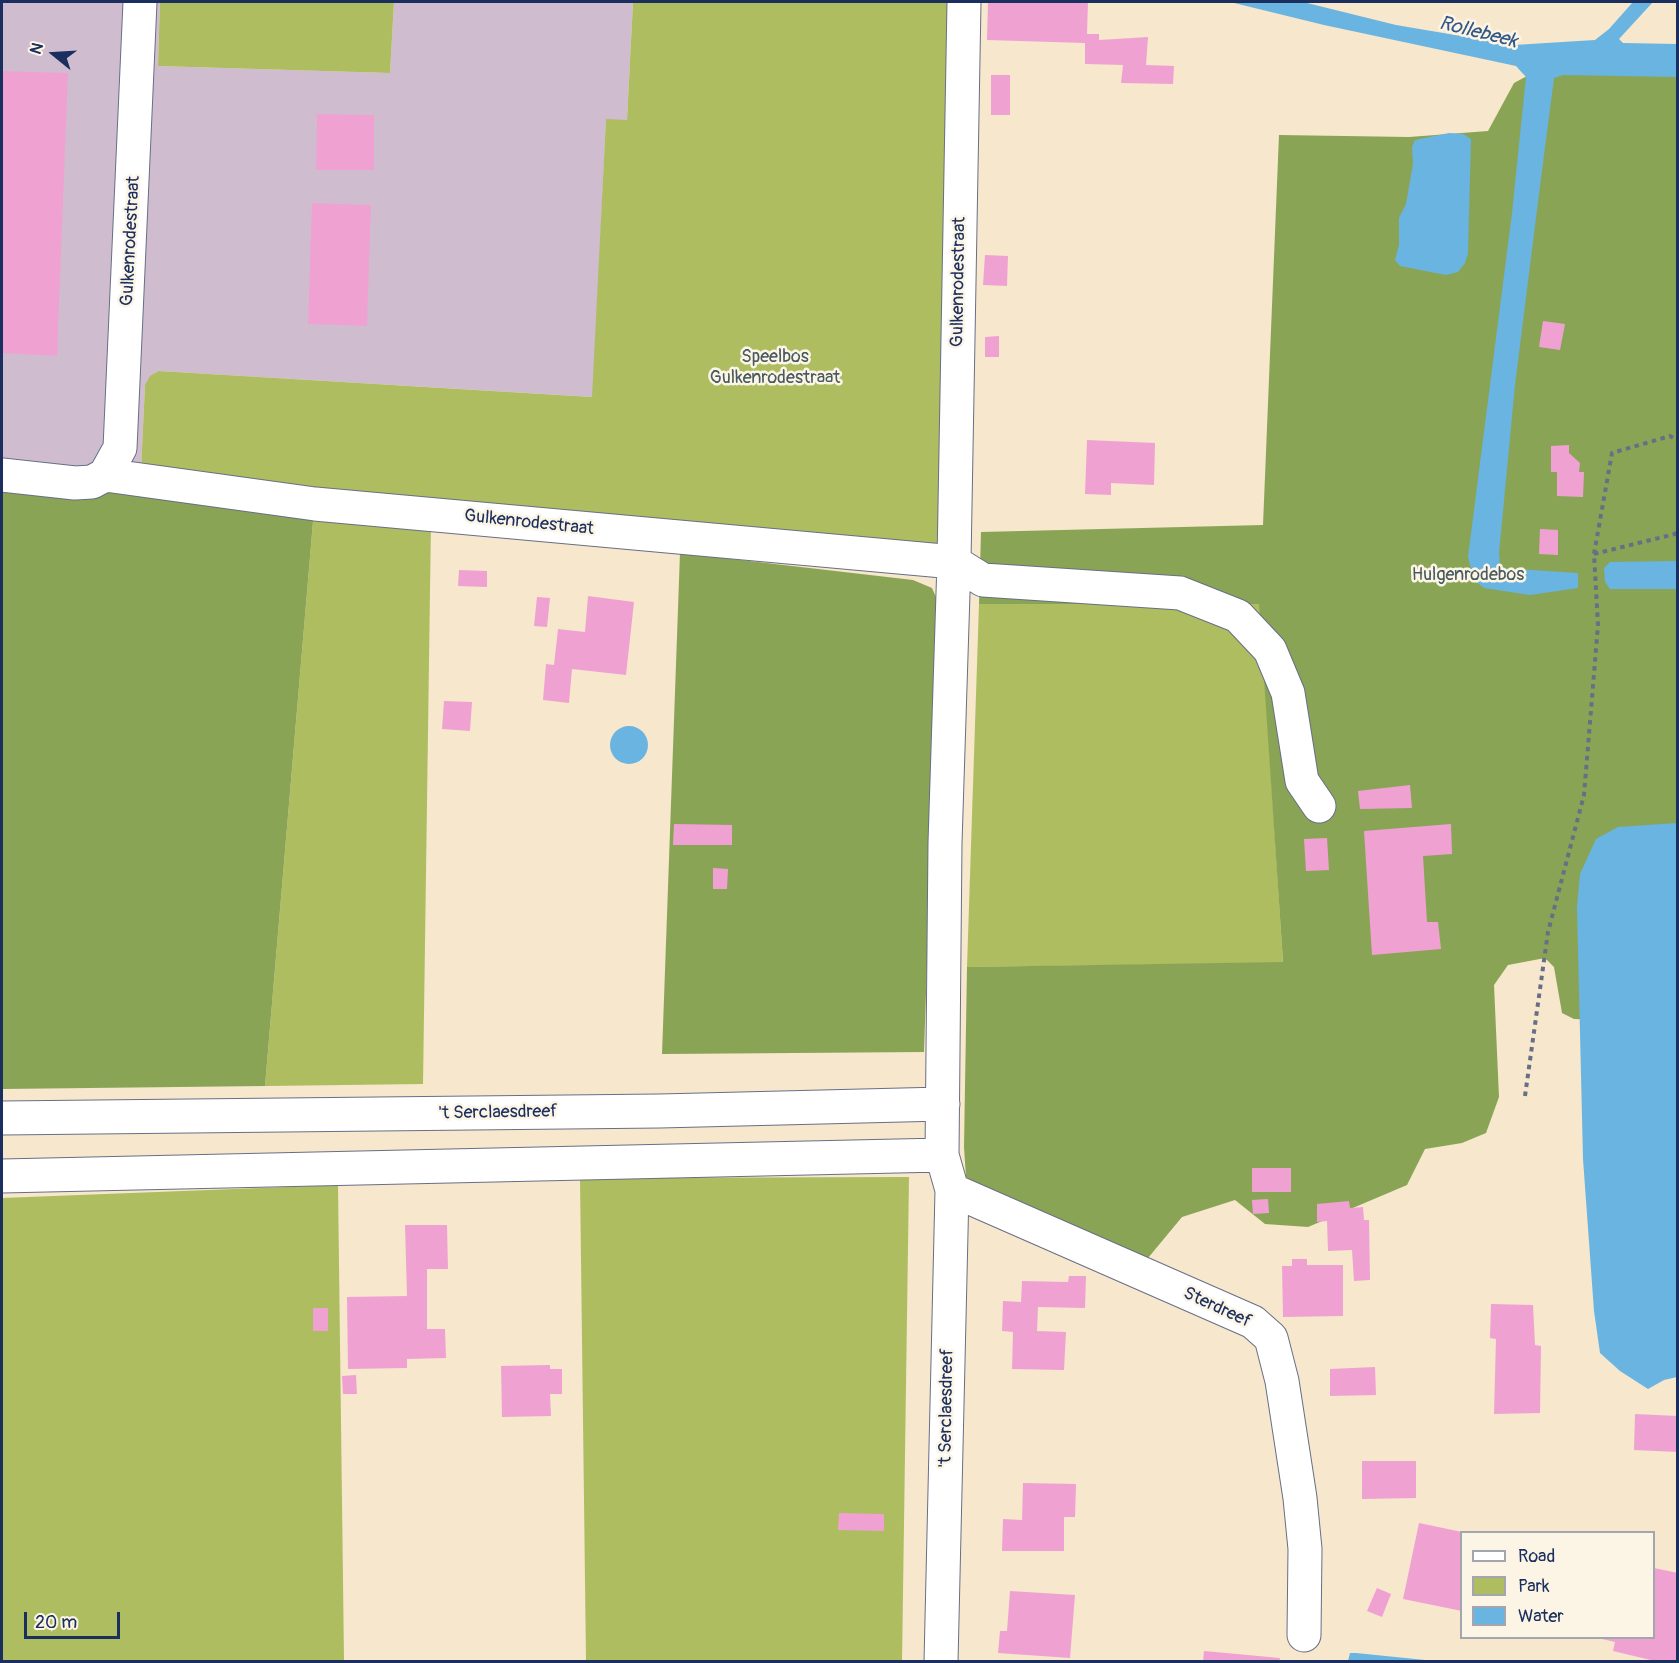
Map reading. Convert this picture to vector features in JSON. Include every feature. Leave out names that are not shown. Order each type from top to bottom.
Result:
[{"type":"street","name":"Gulkenrodestraat","points":[[2,475],[75,483],[92,482],[105,475],[120,448],[141,2]]},
{"type":"street","name":"Gulkenrodestraat","points":[[954,562],[964,2]]},
{"type":"street","name":"Gulkenrodestraat","points":[[105,475],[315,504],[954,562],[983,580],[1180,593],[1238,616],[1270,650],[1287,693],[1302,781],[1319,806]]},
{"type":"street","points":[[944,1104],[945,843],[954,562]]},
{"type":"street","name":"'t Serclaesdreef","points":[[2,1118],[660,1111],[944,1104],[942,1155],[952,1190],[941,1662]]},
{"type":"street","points":[[2,1176],[942,1155]]},
{"type":"street","name":"Sterdreef","points":[[952,1190],[1253,1322],[1271,1338],[1282,1381],[1300,1498],[1305,1549],[1304,1635]]},
{"type":"path","points":[[1525,1096],[1548,932],[1584,795],[1598,625],[1594,554],[1612,453],[1670,436],[1677,441]]},
{"type":"path","points":[[1594,554],[1675,534],[1677,531]]},
{"type":"shaded area","points":[[2,2],[160,2],[158,66],[390,73],[394,2],[633,2],[627,120],[606,120],[593,397],[159,371],[145,385],[140,491],[2,489]]},
{"type":"green space","points":[[160,2],[394,2],[390,73],[158,66]]},
{"type":"green space","name":"Speelbos Gulkenrodestraat","points":[[633,2],[964,2],[954,562],[431,520],[423,1084],[265,1086],[314,510],[140,491],[145,385],[150,376],[159,371],[592,397],[606,119],[627,120]]},
{"type":"green space","name":"Hulgenrodebos","points":[[1677,60],[1677,850],[1601,1020],[1574,1019],[1562,1013],[1554,967],[1545,958],[1508,965],[1494,985],[1499,1097],[1486,1133],[1462,1143],[1425,1149],[1407,1185],[1308,1227],[1265,1224],[1235,1200],[1182,1217],[1148,1258],[994,1193],[966,1177],[964,1147],[967,967],[1283,962],[1259,604],[979,604],[981,532],[1263,525],[1279,135],[1409,137],[1488,131],[1514,83],[1542,68]]},
{"type":"green space","points":[[2,489],[108,490],[314,510],[265,1086],[2,1089]]},
{"type":"green space","points":[[680,553],[913,580],[932,588],[939,604],[924,1052],[662,1054]]},
{"type":"green space","points":[[1260,603],[1283,963],[967,967],[979,604]]},
{"type":"green space","points":[[909,1177],[902,1661],[586,1661],[580,1178]]},
{"type":"green space","points":[[338,1185],[344,1661],[2,1661],[2,1198]]},
{"type":"water","points":[[1230,2],[1303,2],[1396,25],[1514,45],[1595,40],[1609,29],[1633,2],[1653,2],[1619,39],[1623,43],[1677,44],[1677,77],[1563,75],[1554,78],[1540,186],[1515,385],[1499,553],[1500,568],[1578,573],[1578,588],[1530,595],[1484,588],[1474,580],[1468,557],[1512,213],[1526,77],[1516,66],[1324,25]]},
{"type":"water","points":[[1449,133],[1463,134],[1471,139],[1468,253],[1465,263],[1458,272],[1446,275],[1400,266],[1395,260],[1399,245],[1399,218],[1406,204],[1413,164],[1412,147],[1415,140]]},
{"type":"water","points":[[1677,561],[1677,589],[1610,589],[1605,582],[1604,568],[1610,562]]},
{"type":"water","points":[[629,726],[642,732],[648,745],[642,758],[629,764],[616,758],[610,745],[616,732]]},
{"type":"water","points":[[1677,823],[1677,1377],[1664,1380],[1648,1389],[1620,1371],[1600,1353],[1594,1311],[1583,1159],[1577,907],[1580,874],[1596,839],[1618,827]]},
{"type":"water","points":[[1350,1653],[1356,1653],[1435,1661],[1348,1661]]},
{"type":"building","points":[[988,2],[1088,2],[1087,34],[1099,34],[1099,40],[1148,37],[1146,65],[1174,66],[1173,84],[1121,83],[1123,65],[1085,64],[1085,43],[987,40]]},
{"type":"building","points":[[2,71],[68,73],[57,356],[2,353]]},
{"type":"building","points":[[991,75],[1010,75],[1010,115],[991,115]]},
{"type":"building","points":[[317,114],[374,115],[374,170],[316,170]]},
{"type":"building","points":[[312,203],[371,205],[367,326],[308,324]]},
{"type":"building","points":[[985,255],[1008,256],[1007,286],[983,285]]},
{"type":"building","points":[[1543,321],[1565,324],[1560,350],[1539,347]]},
{"type":"building","points":[[999,336],[999,357],[985,357],[985,337]]},
{"type":"building","points":[[1087,440],[1155,443],[1154,485],[1111,483],[1111,495],[1085,494]]},
{"type":"building","points":[[1569,445],[1569,453],[1580,463],[1579,472],[1584,472],[1583,497],[1557,496],[1557,472],[1551,472],[1551,446]]},
{"type":"building","points":[[1540,529],[1558,530],[1558,555],[1539,554]]},
{"type":"building","points":[[459,570],[487,571],[487,587],[458,586]]},
{"type":"building","points":[[588,596],[634,602],[626,675],[572,669],[569,703],[543,700],[546,664],[554,665],[558,629],[585,632]]},
{"type":"building","points":[[537,597],[550,598],[547,627],[534,626]]},
{"type":"building","points":[[444,701],[472,702],[470,731],[442,729]]},
{"type":"building","points":[[1410,785],[1412,808],[1360,809],[1358,791]]},
{"type":"building","points":[[674,824],[732,825],[732,845],[673,845]]},
{"type":"building","points":[[1451,824],[1452,854],[1423,856],[1427,922],[1438,922],[1441,949],[1372,955],[1364,831]]},
{"type":"building","points":[[1327,838],[1329,870],[1306,871],[1304,839]]},
{"type":"building","points":[[713,868],[728,869],[727,889],[713,889]]},
{"type":"building","points":[[1252,1168],[1291,1168],[1291,1192],[1252,1192]]},
{"type":"building","points":[[1268,1199],[1269,1213],[1253,1214],[1252,1200]]},
{"type":"building","points":[[1349,1201],[1350,1208],[1363,1207],[1364,1220],[1369,1220],[1370,1280],[1354,1281],[1352,1250],[1328,1251],[1327,1221],[1317,1222],[1317,1204]]},
{"type":"building","points":[[405,1225],[447,1225],[448,1269],[427,1269],[427,1329],[445,1329],[446,1358],[407,1359],[407,1368],[348,1369],[347,1297],[407,1296]]},
{"type":"building","points":[[1292,1259],[1307,1259],[1307,1265],[1343,1265],[1343,1316],[1283,1317],[1282,1266],[1292,1266]]},
{"type":"building","points":[[1069,1276],[1086,1276],[1085,1308],[1038,1307],[1037,1331],[1066,1332],[1064,1370],[1012,1369],[1013,1332],[1002,1331],[1003,1301],[1021,1302],[1022,1281],[1068,1282]]},
{"type":"building","points":[[1491,1304],[1533,1305],[1535,1345],[1541,1346],[1540,1413],[1494,1414],[1496,1339],[1490,1338]]},
{"type":"building","points":[[313,1308],[328,1308],[328,1331],[313,1331]]},
{"type":"building","points":[[550,1365],[550,1369],[562,1369],[562,1394],[550,1394],[551,1416],[502,1417],[501,1366]]},
{"type":"building","points":[[1375,1367],[1376,1395],[1330,1396],[1330,1369]]},
{"type":"building","points":[[356,1375],[357,1394],[343,1394],[342,1376]]},
{"type":"building","points":[[1635,1414],[1678,1416],[1678,1452],[1634,1450]]},
{"type":"building","points":[[1362,1461],[1416,1461],[1416,1498],[1362,1499]]},
{"type":"building","points":[[1023,1483],[1076,1484],[1075,1517],[1064,1517],[1064,1551],[1002,1551],[1003,1519],[1022,1520]]},
{"type":"building","points":[[839,1513],[884,1514],[884,1531],[838,1530]]},
{"type":"building","points":[[1419,1523],[1460,1532],[1460,1611],[1403,1599]]},
{"type":"building","points":[[1655,1568],[1678,1573],[1678,1662],[1659,1662],[1613,1651],[1615,1642],[1602,1639],[1655,1639]]},
{"type":"building","points":[[1377,1588],[1391,1594],[1382,1617],[1367,1611]]},
{"type":"building","points":[[1010,1591],[1075,1595],[1070,1658],[998,1653],[1000,1631],[1007,1631]]},
{"type":"building","points":[[1204,1651],[1280,1658],[1279,1662],[1203,1662]]},
{"type":"water label","name":"Rollebeek","points":[[1478,33]]}]
